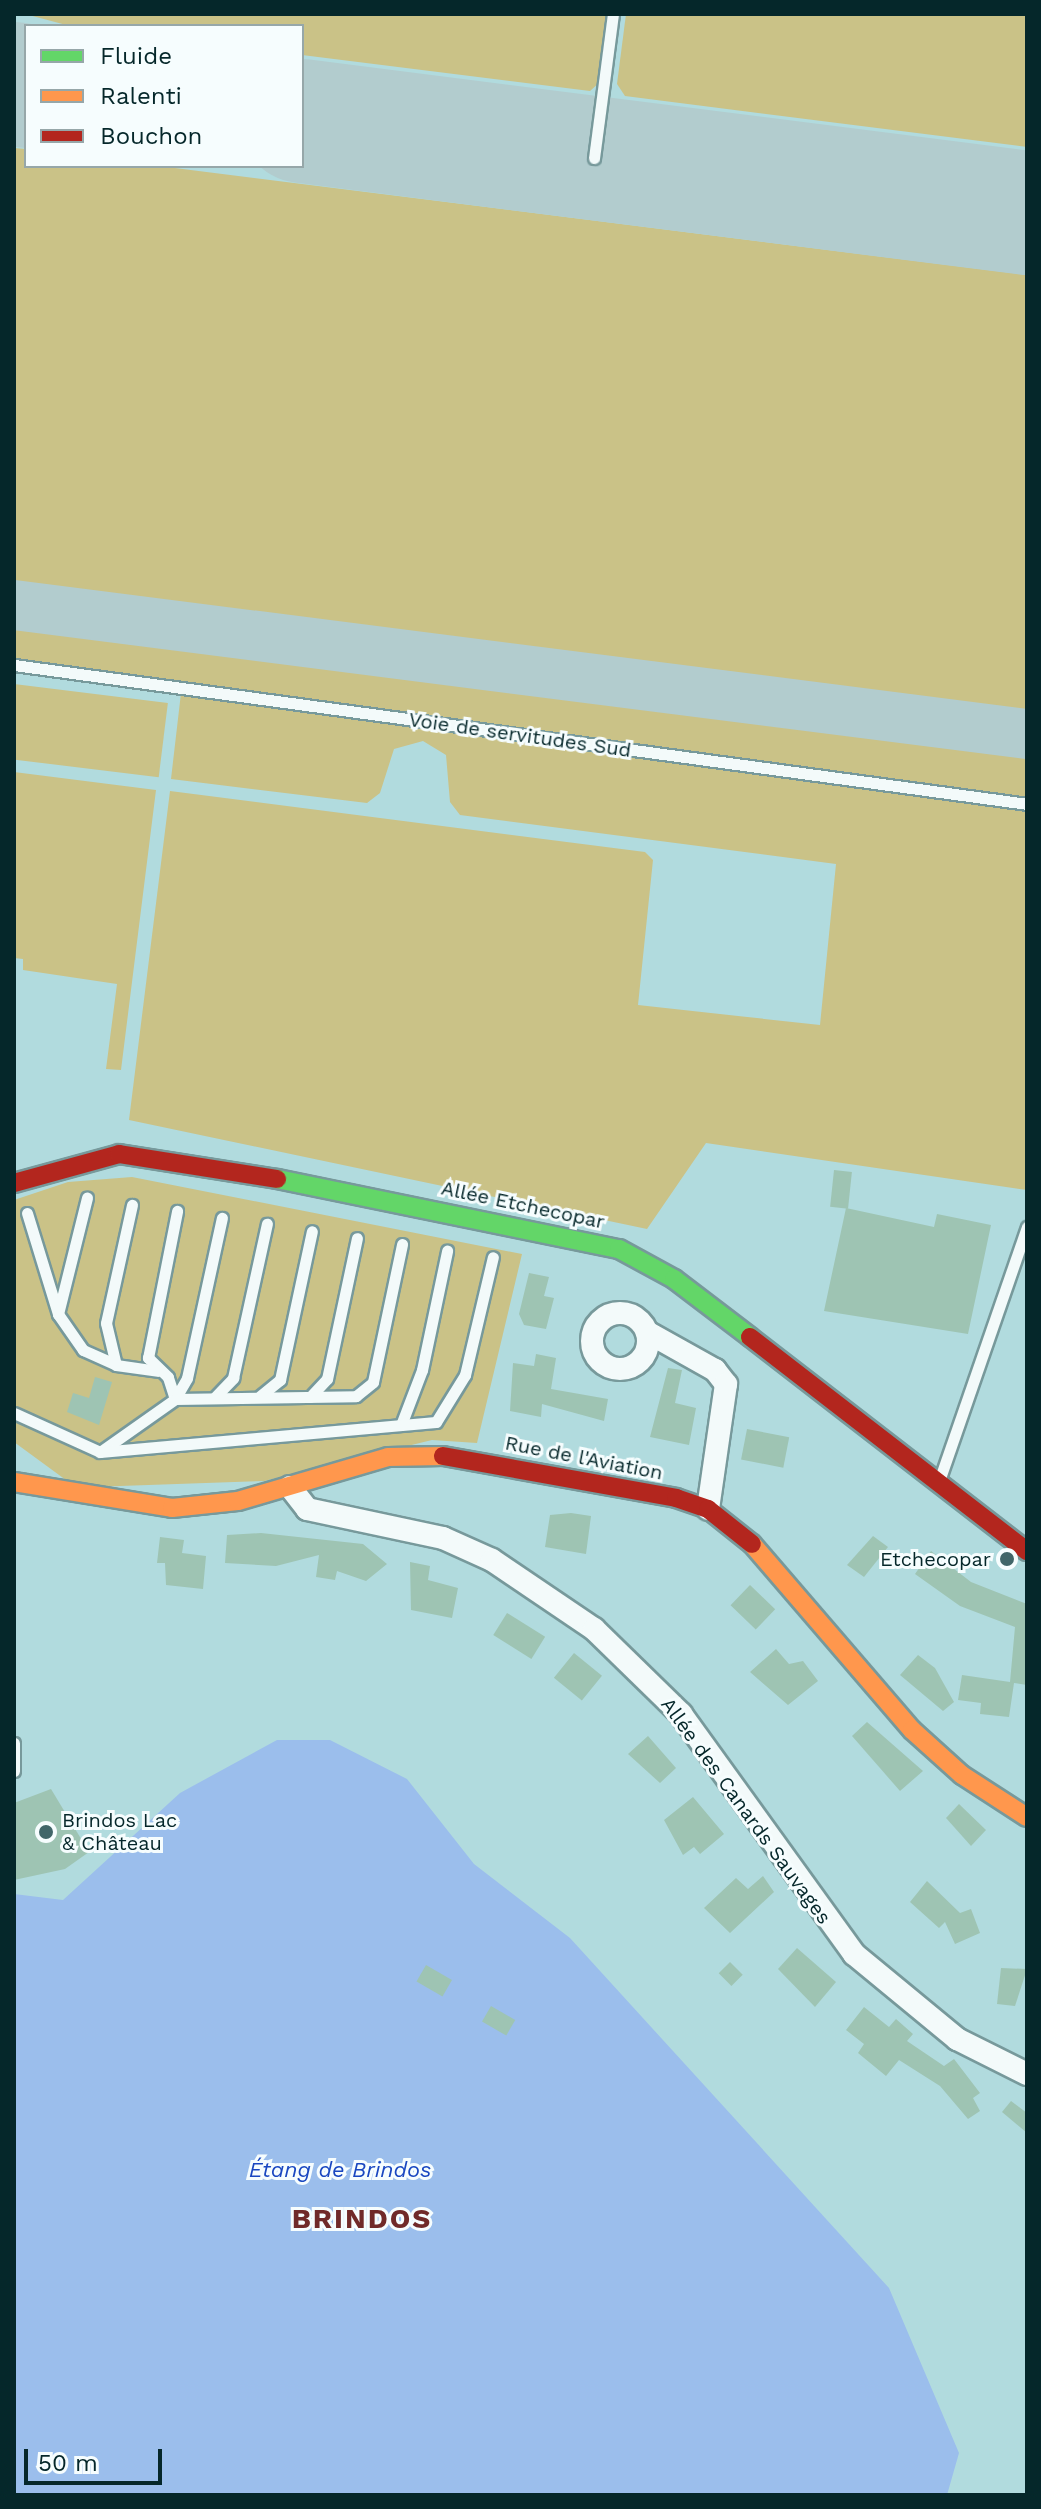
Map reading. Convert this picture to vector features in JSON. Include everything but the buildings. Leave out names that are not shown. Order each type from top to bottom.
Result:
[{"type":"street","name":"Allée Etchecopar","points":[[14,1183],[119,1154],[175,1158],[619,1249],[674,1279],[1027,1551]]},
{"type":"street","points":[[647,1332],[715,1370],[726,1384],[708,1509]]},
{"type":"street","name":"Rue de l'Aviation","points":[[14,1482],[172,1508],[290,1487],[388,1457],[444,1456],[572,1475],[708,1509],[819,1613],[912,1730],[962,1775],[1027,1817]]},
{"type":"street","name":"Allée des Canards Sauvages","points":[[290,1487],[307,1509],[443,1538],[492,1560],[594,1629],[681,1714],[854,1954],[957,2039],[1027,2074]]},
{"type":"lane","points":[[594,158],[613,14]]},
{"type":"lane","name":"Voie de servitudes Sud","points":[[14,665],[1027,804]]},
{"type":"lane","points":[[58,1314],[87,1198]]},
{"type":"lane","points":[[116,1365],[106,1323],[132,1205]]},
{"type":"lane","points":[[175,1399],[148,1358],[177,1211]]},
{"type":"lane","points":[[27,1213],[58,1314],[72,1341],[116,1365],[158,1371]]},
{"type":"lane","points":[[100,1452],[175,1399],[187,1378],[222,1218]]},
{"type":"lane","points":[[214,1398],[233,1378],[267,1224]]},
{"type":"lane","points":[[938,1485],[1027,1227]]},
{"type":"lane","points":[[256,1398],[280,1380],[312,1231]]},
{"type":"lane","points":[[310,1397],[327,1379],[357,1238]]},
{"type":"lane","points":[[175,1399],[356,1396],[373,1382],[402,1244]]},
{"type":"lane","points":[[401,1425],[422,1370],[447,1251]]},
{"type":"lane","points":[[14,1413],[100,1452],[436,1422],[450,1408],[465,1375],[493,1257]]},
{"type":"lane","points":[[14,1743],[14,1771]]},
{"type":"shaded area","points":[[25,14],[608,14],[600,82],[590,91],[304,55],[304,24],[62,24]]},
{"type":"shaded area","points":[[626,14],[1027,14],[1027,147],[625,96],[617,84]]},
{"type":"shaded area","points":[[14,148],[24,149],[24,168],[175,168],[1027,275],[1027,724],[14,595]]},
{"type":"shaded area","points":[[14,616],[1027,743],[1027,800],[14,661]]},
{"type":"shaded area","points":[[14,684],[168,703],[159,777],[14,760]]},
{"type":"shaded area","points":[[181,693],[1027,809],[1027,1190],[706,1143],[647,1229],[129,1120],[170,791],[645,852],[653,860],[638,1005],[820,1025],[836,864],[460,815],[450,802],[446,755],[423,741],[394,749],[380,793],[367,803],[171,779]]},
{"type":"shaded area","points":[[14,772],[156,790],[121,1070],[106,1069],[117,984],[23,970],[23,959],[14,958]]},
{"type":"shaded area","points":[[132,1177],[522,1254],[477,1443],[432,1440],[264,1481],[91,1487],[70,1483],[14,1442],[14,1200],[68,1182]]},
{"type":"water","name":"Étang de Brindos","points":[[277,1740],[330,1740],[407,1779],[474,1864],[570,1938],[889,2288],[959,2453],[947,2495],[14,2495],[14,1894],[63,1900],[180,1793]]},
{"type":"taxiway","points":[[14,70],[24,75]]},
{"type":"taxiway","points":[[14,605],[1027,734]]},
{"type":"runway","points":[[14,84],[24,86]]},
{"type":"runway","points":[[304,121],[1027,213]]},
{"type":"traffic: fast","points":[[277,1179],[619,1249],[674,1279],[750,1337]]},
{"type":"traffic: slow","points":[[14,1482],[172,1508],[238,1501],[388,1457],[443,1456]]},
{"type":"traffic: slow","points":[[752,1544],[912,1730],[962,1775],[1027,1817]]},
{"type":"traffic: jam","points":[[14,1183],[119,1154],[277,1179]]},
{"type":"traffic: jam","points":[[750,1337],[1027,1551]]},
{"type":"traffic: jam","points":[[443,1456],[676,1498],[708,1509],[752,1544]]},
{"type":"place","name":"Etchecopar","points":[[1007,1559]]},
{"type":"place","name":"Brindos Lac & Château","points":[[46,1832]]},
{"type":"district","name":"BRINDOS","points":[[362,2219]]}]
